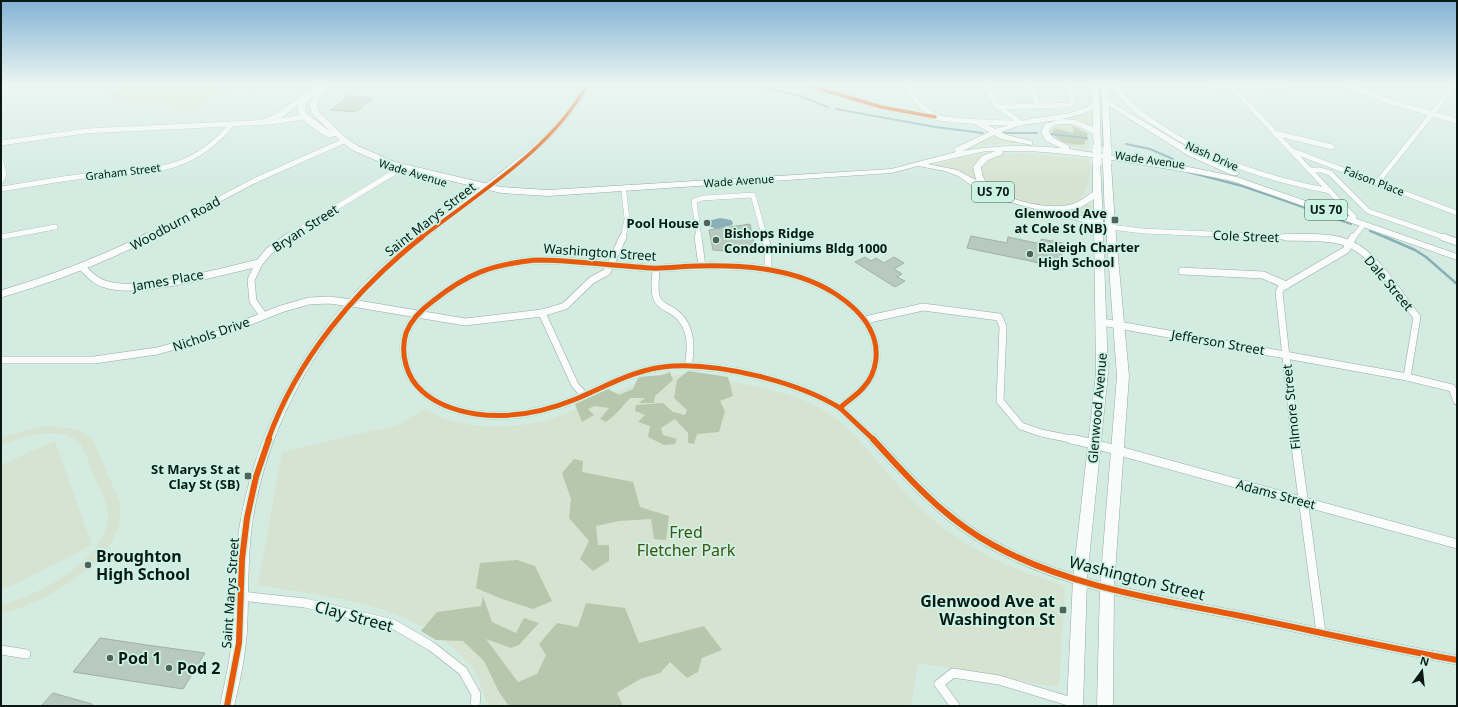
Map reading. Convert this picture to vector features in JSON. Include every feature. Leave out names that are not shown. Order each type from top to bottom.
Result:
[{"type":"main road","points":[[260,122],[272,118]]},
{"type":"main road","name":"Wade Avenue","points":[[306,118],[363,156],[505,198],[528,199],[640,191],[646,188]]},
{"type":"main road","points":[[315,118],[328,126]]},
{"type":"main road","name":"Wade Avenue","points":[[321,118],[342,142]]},
{"type":"main road","name":"Saint Marys Street","points":[[227,706],[239,642],[242,558],[250,504],[260,466],[275,423],[307,362],[336,321],[370,282],[408,248],[485,191],[535,150],[566,118]]},
{"type":"main road","points":[[958,150],[994,133],[1021,123],[1048,118]]},
{"type":"main road","name":"Glenwood Avenue","points":[[1075,705],[1080,579],[1102,373],[1096,118]]},
{"type":"main road","name":"Glenwood Avenue","points":[[1105,706],[1107,587],[1123,376],[1120,325],[1110,228],[1106,118]]},
{"type":"main road","name":"US 70","points":[[1133,118],[1192,154],[1254,181]]},
{"type":"main road","points":[[1021,123],[1066,121],[1080,124],[1097,133]]},
{"type":"main road","points":[[1066,121],[1051,124],[1045,132],[1049,139],[1067,148]]},
{"type":"main road","points":[[977,122],[994,133],[1010,139],[1042,146]]},
{"type":"main road","name":"Wade Avenue","points":[[832,174],[836,172],[896,166],[958,150],[1003,145],[1067,148],[1201,168],[1254,181],[1457,253]]},
{"type":"main road","name":"Wade Avenue","points":[[485,191],[536,193],[646,188],[832,174],[838,175],[875,172],[916,166],[974,151],[1031,148],[1083,153],[1214,174],[1259,186],[1457,257]]},
{"type":"main road","name":"US 70","points":[[1031,148],[1026,150],[1001,152],[989,156],[978,164],[977,173],[984,185],[999,196],[1020,204],[1039,208],[1059,209],[1077,206],[1097,193]]},
{"type":"main road","points":[[916,166],[954,171],[968,177],[987,193],[1004,202],[1099,225]]},
{"type":"main road","points":[[1039,208],[1110,228]]},
{"type":"street","points":[[1,144],[85,131],[232,124],[295,118]]},
{"type":"street","points":[[943,118],[977,122],[1021,123]]},
{"type":"street","points":[[1013,118],[1021,123]]},
{"type":"street","name":"Nash Drive","points":[[1147,118],[1165,132],[1205,154],[1268,178],[1330,191]]},
{"type":"street","points":[[1261,118],[1354,216]]},
{"type":"street","points":[[1377,183],[1429,118]]},
{"type":"street","points":[[1446,118],[1457,121]]},
{"type":"street","name":"Graham Street","points":[[1,190],[58,180],[139,172],[165,167],[187,160],[209,149],[232,124]]},
{"type":"street","points":[[1275,133],[1332,146]]},
{"type":"street","name":"Woodburn Road","points":[[1,294],[51,280],[83,268],[141,241],[257,180],[342,142]]},
{"type":"street","name":"Faison Place","points":[[1291,150],[1457,214]]},
{"type":"street","points":[[1,162],[4,174],[1,181]]},
{"type":"street","name":"Bryan Street","points":[[263,316],[251,295],[251,280],[259,263],[269,251],[288,237],[401,168]]},
{"type":"street","points":[[1309,170],[1321,170],[1330,173],[1368,211],[1457,242]]},
{"type":"street","points":[[612,263],[622,241],[627,219],[624,192]]},
{"type":"street","points":[[702,266],[694,201],[703,198],[753,195],[768,249],[768,269]]},
{"type":"street","points":[[1182,271],[1263,275],[1286,285],[1346,250],[1348,244],[1364,224]]},
{"type":"street","points":[[1,238],[55,227]]},
{"type":"street","name":"Cole Street","points":[[1110,228],[1125,232],[1328,239],[1339,240],[1348,244]]},
{"type":"street","name":"Dale Street","points":[[1348,244],[1358,249],[1368,258],[1417,317],[1407,377]]},
{"type":"street","name":"Washington Street","points":[[840,408],[866,386],[876,363],[874,336],[865,320],[854,308],[826,287],[802,277],[768,269],[735,266],[656,268],[554,258],[505,263],[475,273],[437,296],[417,314],[407,329],[404,345],[405,363],[411,381],[422,393],[438,402],[460,411],[490,417],[516,416],[547,410],[625,378],[656,368],[688,366],[770,380],[814,395],[840,408],[941,510],[965,528],[1010,554],[1080,579],[1163,601],[1457,660]]},
{"type":"street","name":"James Place","points":[[83,268],[96,281],[106,284],[140,287],[259,263]]},
{"type":"street","name":"Nichols Drive","points":[[1,360],[94,360],[124,357],[187,344],[218,334],[302,302],[329,300],[465,322],[542,313],[565,306],[592,280],[607,272],[612,263]]},
{"type":"street","points":[[656,268],[655,297],[659,303],[680,317],[688,330],[691,346],[688,366]]},
{"type":"street","name":"Filmore Street","points":[[1286,285],[1281,288],[1279,292],[1285,354],[1302,501],[1321,633]]},
{"type":"street","name":"Adams Street","points":[[865,320],[923,306],[998,317],[1003,327],[1000,401],[1021,426],[1041,433],[1094,444],[1457,544]]},
{"type":"street","points":[[542,313],[575,385],[584,395]]},
{"type":"street","name":"Jefferson Street","points":[[1102,322],[1407,377],[1452,388],[1457,401]]},
{"type":"street","name":"Clay Street","points":[[241,596],[305,602],[394,624],[431,646],[463,671],[476,694],[475,706]]},
{"type":"street","points":[[1,650],[26,654]]},
{"type":"street","points":[[955,706],[939,684],[953,673],[970,674],[1006,682],[1075,705]]},
{"type":"green space","points":[[1090,118],[1091,125],[1073,120],[1059,119]]},
{"type":"green space","points":[[1063,124],[1077,125],[1085,128],[1088,136],[1089,149],[1068,145],[1057,141],[1050,133],[1051,129]]},
{"type":"green space","points":[[1070,127],[1074,127],[1087,133],[1088,140],[1085,141],[1085,144],[1076,145],[1066,143],[1054,136],[1052,132],[1055,128],[1073,133],[1074,129]]},
{"type":"green space","points":[[994,134],[1017,142],[1017,143],[973,146]]},
{"type":"green space","points":[[981,153],[991,153],[978,160],[974,167],[977,181],[961,172],[932,165]]},
{"type":"green space","points":[[1020,153],[1089,159],[1089,164],[1091,164],[1088,183],[1080,200],[1057,205],[1042,205],[1014,200],[1001,195],[990,188],[982,176],[980,167],[983,162],[998,155]]},
{"type":"green space","points":[[1089,204],[1091,205],[1092,218],[1089,219],[1064,211]]},
{"type":"green space","points":[[688,371],[728,377],[733,396],[720,401],[725,411],[719,432],[697,434],[694,444],[688,443],[688,433],[675,419],[661,428],[663,435],[677,439],[675,444],[664,445],[648,437],[650,426],[638,422],[645,415],[635,411],[636,405],[663,403],[673,412],[685,415],[687,410],[674,398],[677,380]]},
{"type":"green space","points":[[670,372],[673,380],[655,396],[654,403],[639,403],[645,398],[630,398],[616,414],[606,422],[600,419],[609,408],[594,406],[588,409],[594,415],[582,422],[575,404],[608,389],[619,395],[633,389],[638,378],[662,375]]},
{"type":"green space","name":"Fred Fletcher Park","points":[[676,375],[718,379],[771,390],[798,398],[824,410],[847,428],[891,478],[934,521],[968,545],[1004,564],[1062,585],[1065,590],[1059,687],[918,663],[911,706],[489,706],[476,675],[470,665],[449,645],[426,628],[400,616],[373,607],[315,594],[258,585],[282,452],[398,425],[424,409],[446,419],[475,426],[505,427],[536,423],[564,414],[605,396],[646,381]]},
{"type":"green space","points":[[50,426],[79,430],[92,438],[119,500],[120,521],[113,540],[99,558],[82,574],[61,588],[40,599],[1,614],[1,604],[33,593],[69,573],[85,560],[98,545],[106,530],[108,513],[106,504],[85,452],[74,438],[54,433],[42,434],[1,445],[1,438],[3,437]]},
{"type":"green space","points":[[55,441],[92,545],[1,591],[1,465]]},
{"type":"green space","points":[[574,459],[583,461],[582,472],[633,482],[640,507],[669,516],[666,540],[654,539],[651,519],[619,521],[596,526],[598,545],[609,545],[609,561],[593,571],[580,559],[589,541],[569,518],[571,499],[562,473]]},
{"type":"green space","points":[[517,560],[535,566],[552,601],[533,609],[502,599],[476,588],[480,563]]},
{"type":"green space","points":[[483,596],[492,622],[516,633],[524,618],[539,623],[519,645],[511,648],[486,639],[518,682],[537,674],[546,655],[539,644],[557,623],[578,627],[586,603],[625,608],[639,643],[704,626],[722,650],[702,658],[698,672],[687,678],[670,662],[660,673],[640,679],[617,693],[623,706],[509,706],[499,692],[484,661],[463,641],[436,640],[421,631],[437,612],[481,606]]},
{"type":"water","points":[[720,218],[731,220],[733,223],[732,225],[716,229],[709,226],[708,221]]},
{"type":"building","name":"Bishops Ridge Condominiums Bldg 1000","points":[[750,224],[756,253],[738,254],[738,252],[713,250],[709,230]]},
{"type":"building","name":"Raleigh Charter High School","points":[[971,236],[1007,243],[1008,237],[1041,244],[1041,239],[1063,243],[1060,270],[1038,266],[1038,263],[1030,261],[967,248]]},
{"type":"building","points":[[865,257],[871,261],[876,258],[884,263],[894,257],[904,263],[894,269],[902,274],[897,277],[905,281],[895,287],[855,262]]},
{"type":"building","points":[[100,638],[205,653],[183,689],[73,672]]},
{"type":"building","points":[[53,693],[92,704],[92,706],[41,706]]},
{"type":"waterway","points":[[885,118],[935,127],[983,133]]},
{"type":"waterway","points":[[1003,133],[1037,133]]},
{"type":"waterway","points":[[1051,134],[1086,138]]},
{"type":"waterway","points":[[1126,144],[1150,149],[1173,159]]},
{"type":"waterway","points":[[1188,172],[1242,186],[1351,224]]},
{"type":"waterway","points":[[1370,231],[1387,238]]},
{"type":"waterway","points":[[1385,237],[1415,250],[1426,257],[1457,284]]},
{"type":"cycle path","points":[[227,706],[239,643],[242,559],[247,518],[256,477],[269,438],[286,400],[307,363],[330,328],[357,296],[386,267],[427,233],[539,146],[566,118]]},
{"type":"cycle path","points":[[840,408],[864,387],[873,372],[877,352],[870,328],[852,306],[843,299],[809,280],[791,274],[754,267],[716,266],[651,268],[563,260],[535,260],[508,263],[481,270],[455,284],[420,312],[410,325],[405,340],[405,359],[414,383],[426,395],[434,400],[451,408],[468,413],[504,416],[539,411],[574,400],[647,370],[673,366],[689,366],[712,369],[767,379],[798,387],[827,400],[847,413],[931,500],[976,535],[1010,554],[1065,575],[1122,591],[1179,604],[1457,660]]},
{"type":"place","name":"Glenwood Ave at Cole St (NB)","points":[[1115,220]]},
{"type":"place","name":"Pool House","points":[[707,223]]},
{"type":"place","name":"Bishops Ridge Condominiums Bldg 1000","points":[[716,240]]},
{"type":"place","name":"Raleigh Charter High School","points":[[1030,254]]},
{"type":"place","name":"St Marys St at Clay St (SB)","points":[[248,476]]},
{"type":"place","name":"Broughton High School","points":[[88,565]]},
{"type":"place","name":"Glenwood Ave at Washington St","points":[[1063,610]]},
{"type":"place","name":"Pod 1","points":[[110,658]]},
{"type":"place","name":"Pod 2","points":[[169,668]]}]
